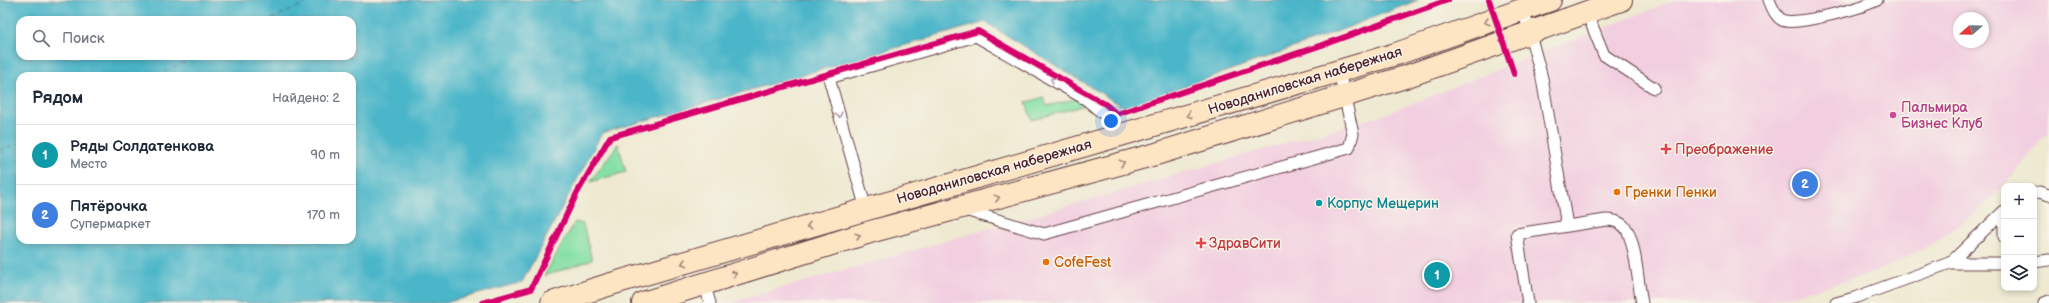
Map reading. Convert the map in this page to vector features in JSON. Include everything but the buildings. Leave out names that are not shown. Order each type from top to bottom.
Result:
[{"type":"main road","name":"Новоданиловская набережная","points":[[552,303],[866,209],[1396,54],[1550,0]]},
{"type":"main road","name":"Новоданиловская набережная","points":[[643,303],[707,293],[870,232],[1156,154],[1344,96],[1405,77],[1530,34],[1621,0]]},
{"type":"lane","points":[[1770,0],[1774,11],[1783,20],[1795,22],[1866,6],[1877,0]]},
{"type":"lane","points":[[1523,9],[1542,78],[1567,226]]},
{"type":"lane","points":[[1587,13],[1604,55],[1654,88]]},
{"type":"lane","points":[[866,209],[829,78],[976,36],[1087,100],[1107,117],[1114,136]]},
{"type":"lane","points":[[958,208],[1044,234],[1349,148],[1353,134],[1339,71]]},
{"type":"lane","points":[[2037,192],[2049,195]]},
{"type":"lane","points":[[1950,263],[2001,214]]},
{"type":"lane","points":[[1528,303],[1517,234],[1613,220],[1626,229],[1631,240],[1642,303]]},
{"type":"lane","points":[[2037,263],[2049,260]]},
{"type":"lane","points":[[1836,303],[1854,298],[1950,263],[2001,263]]},
{"type":"lane","points":[[2044,303],[2049,301]]},
{"type":"shaded area","points":[[1675,0],[2049,0],[2049,134],[2043,137],[2013,176],[2006,183],[2001,183],[2001,188],[1978,211],[1939,240],[1895,264],[1848,281],[1761,303],[730,303],[1380,116]]},
{"type":"green space","points":[[1043,97],[1047,106],[1075,99],[1085,105],[1032,120],[1026,103]]},
{"type":"green space","points":[[618,144],[626,172],[590,182]]},
{"type":"green space","points":[[575,222],[583,224],[592,260],[544,276]]},
{"type":"water","points":[[0,0],[1418,0],[1320,38],[1125,108],[985,22],[602,133],[522,282],[445,303],[0,303]]},
{"type":"ferry route","points":[[279,16],[312,0]]},
{"type":"ferry route","points":[[164,72],[189,60]]},
{"type":"ferry route","points":[[0,151],[16,144]]},
{"type":"cycle path","points":[[482,303],[531,289],[577,193],[610,137],[978,31],[1105,104],[1117,114],[1328,43],[1448,0]]},
{"type":"cycle path","points":[[1489,0],[1514,74]]},
{"type":"place","name":"Пальмира Бизнес Клуб","points":[[1893,115]]},
{"type":"place","name":"Преображение","points":[[1666,149]]},
{"type":"place","name":"Пятёрочка","points":[[1805,184]]},
{"type":"place","name":"Гренки Пенки","points":[[1617,192]]},
{"type":"place","name":"Корпус Мещерин","points":[[1319,203]]},
{"type":"place","name":"ЗдравСити","points":[[1201,243]]},
{"type":"place","name":"CofeFest","points":[[1046,262]]},
{"type":"place","name":"Ряды Солдатенкова","points":[[1437,275]]}]
